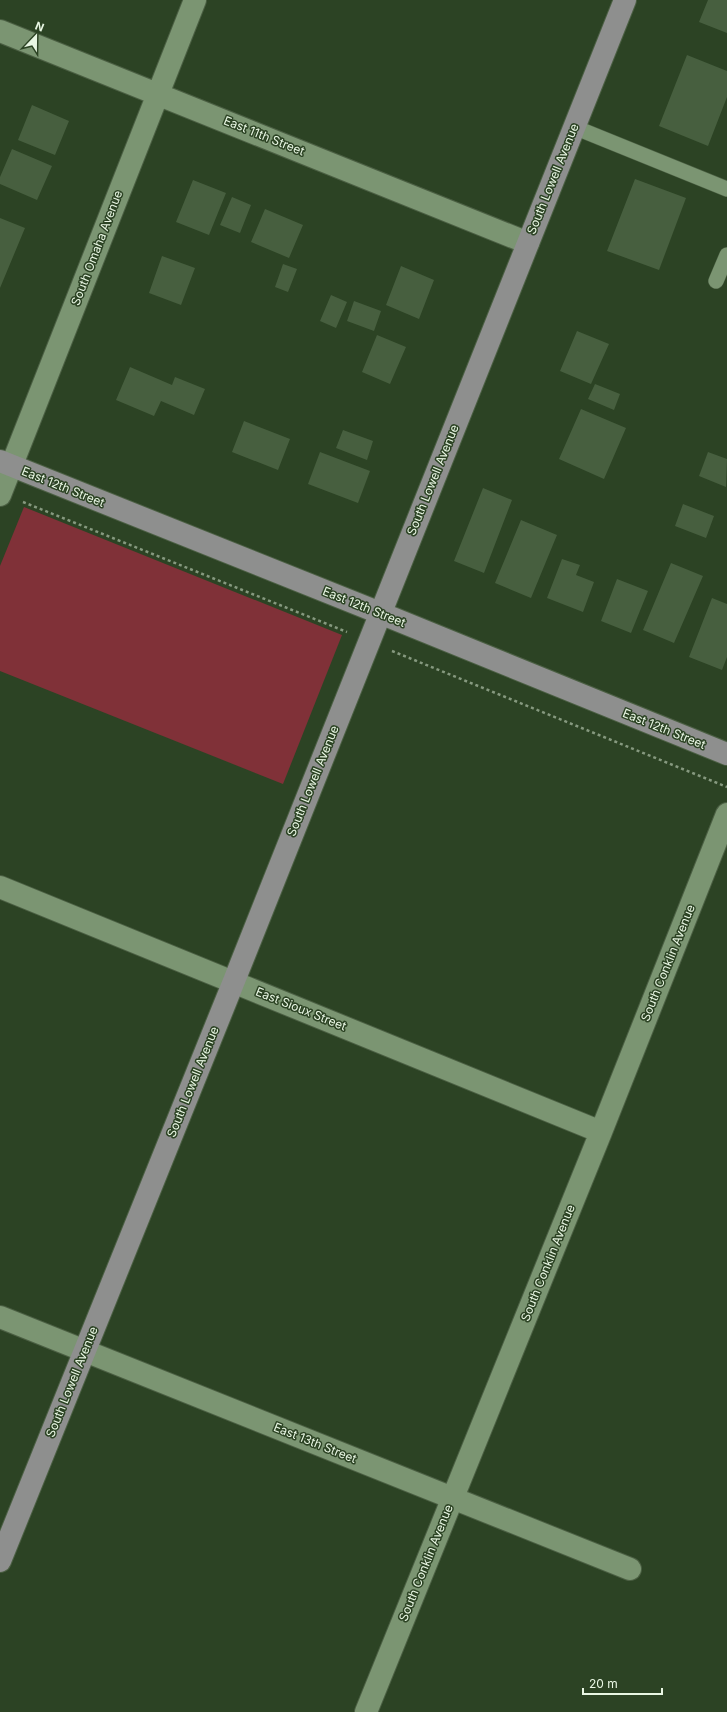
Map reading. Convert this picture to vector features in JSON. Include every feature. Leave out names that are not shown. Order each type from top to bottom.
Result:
[{"type":"street","name":"South Omaha Avenue","points":[[0,495],[6,464],[196,0]]},
{"type":"street","name":"South Lowell Avenue","points":[[0,1561],[234,981],[625,0]]},
{"type":"street","name":"East 11th Street","points":[[0,31],[158,93],[528,243]]},
{"type":"street","name":"East 12th Street","points":[[6,464],[380,613],[727,754]]},
{"type":"street","name":"South Conklin Avenue","points":[[366,1712],[601,1132],[727,814]]},
{"type":"street","name":"East Sioux Street","points":[[0,887],[234,981],[601,1132]]},
{"type":"street","name":"East 13th Street","points":[[0,1317],[84,1352],[630,1569]]},
{"type":"lane","points":[[574,127],[727,189]]},
{"type":"lane","points":[[716,282],[727,255]]},
{"type":"shaded area","points":[[24,507],[342,635],[283,784],[0,671],[0,566]]},
{"type":"building","points":[[708,0],[727,0],[727,33],[699,22]]},
{"type":"building","points":[[687,55],[727,71],[727,97],[708,146],[659,126]]},
{"type":"building","points":[[32,105],[69,121],[55,155],[18,140]]},
{"type":"building","points":[[12,149],[52,166],[37,200],[0,184],[0,177]]},
{"type":"building","points":[[635,179],[686,198],[659,270],[607,251]]},
{"type":"building","points":[[193,180],[226,193],[209,235],[176,222]]},
{"type":"building","points":[[232,197],[251,205],[240,233],[220,225]]},
{"type":"building","points":[[265,209],[303,225],[289,258],[251,242]]},
{"type":"building","points":[[0,218],[25,228],[0,288]]},
{"type":"building","points":[[162,256],[195,268],[181,305],[149,293]]},
{"type":"building","points":[[283,264],[297,269],[288,292],[275,287]]},
{"type":"building","points":[[401,266],[434,280],[419,319],[386,305]]},
{"type":"building","points":[[331,295],[347,302],[336,328],[320,321]]},
{"type":"building","points":[[354,301],[381,311],[374,331],[347,321]]},
{"type":"building","points":[[577,331],[609,344],[591,384],[560,371]]},
{"type":"building","points":[[377,335],[406,347],[390,384],[362,372]]},
{"type":"building","points":[[130,367],[172,385],[175,377],[205,389],[194,415],[161,401],[154,416],[116,400]]},
{"type":"building","points":[[595,384],[620,394],[614,410],[588,399]]},
{"type":"building","points":[[581,409],[626,428],[604,479],[559,459]]},
{"type":"building","points":[[244,421],[290,439],[278,470],[232,452]]},
{"type":"building","points":[[343,430],[373,441],[367,460],[336,448]]},
{"type":"building","points":[[320,452],[370,471],[358,503],[308,484]]},
{"type":"building","points":[[708,452],[727,459],[726,487],[699,476]]},
{"type":"building","points":[[483,488],[512,500],[484,573],[454,561]]},
{"type":"building","points":[[683,504],[714,516],[706,538],[675,526]]},
{"type":"building","points":[[521,520],[557,535],[531,598],[495,583]]},
{"type":"building","points":[[562,559],[580,565],[576,575],[594,582],[583,612],[547,598]]},
{"type":"building","points":[[671,563],[703,576],[674,643],[643,630]]},
{"type":"building","points":[[617,579],[648,591],[631,633],[601,621]]},
{"type":"building","points":[[712,598],[727,604],[727,657],[722,670],[689,657]]}]
